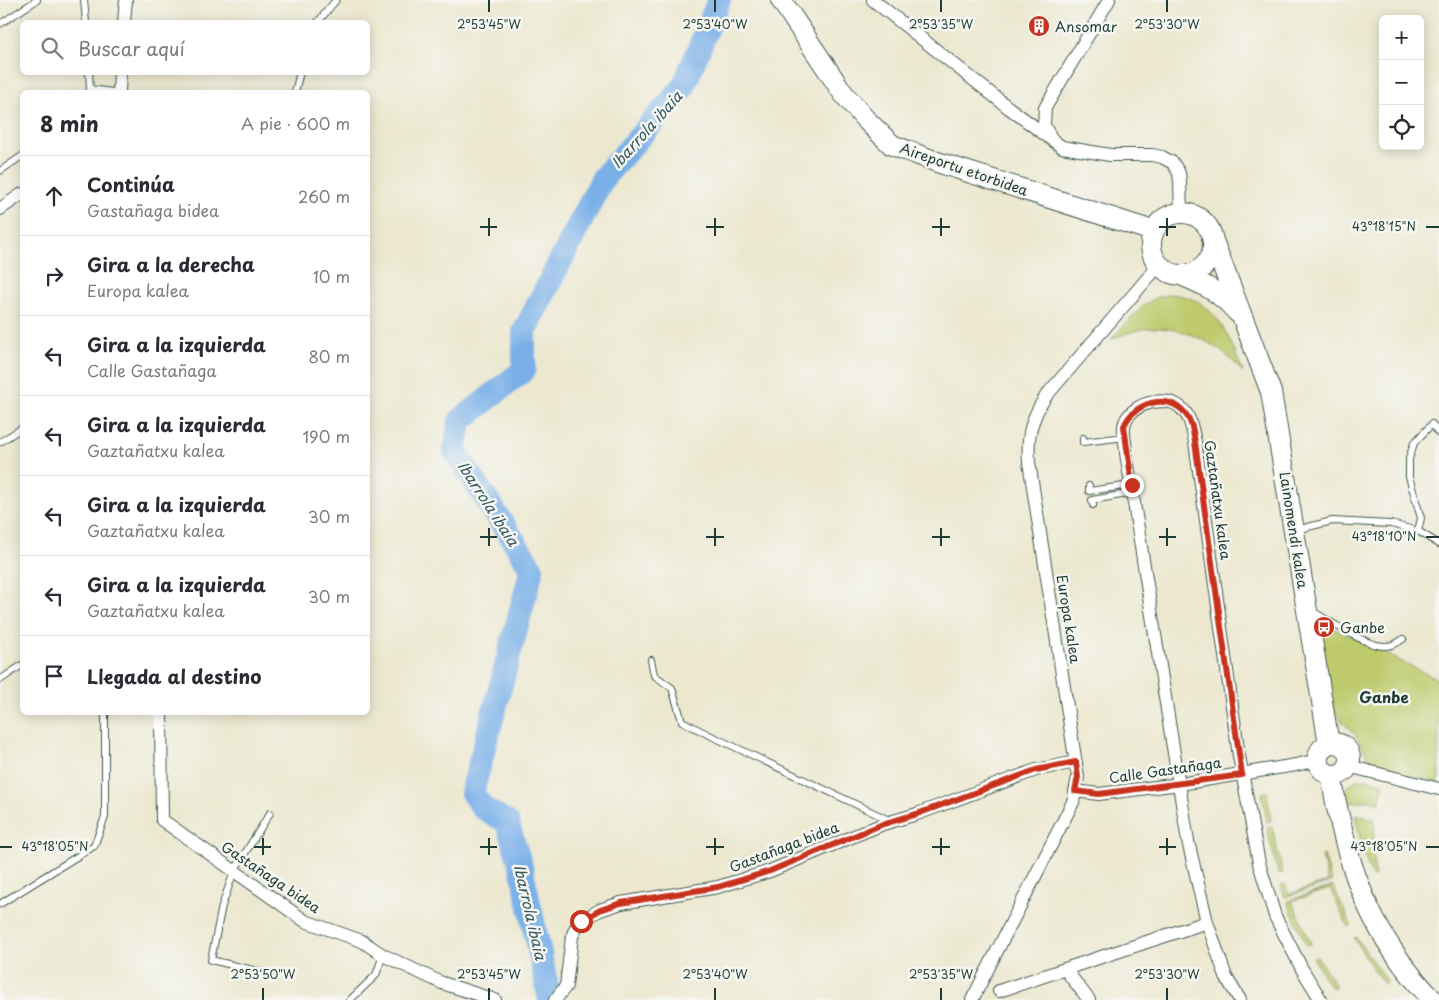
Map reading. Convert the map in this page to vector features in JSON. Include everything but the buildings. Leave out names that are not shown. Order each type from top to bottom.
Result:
[{"type":"main road","name":"Aireportu etorbidea","points":[[781,0],[843,93],[864,119],[892,145],[940,163],[1153,230]]},
{"type":"main road","points":[[1181,212],[1195,215],[1201,219],[1210,231],[1212,253],[1203,266],[1189,274],[1181,275],[1173,274],[1159,265],[1150,245],[1153,230],[1164,218],[1181,212]]},
{"type":"main road","name":"Lainomendi kalea","points":[[1212,238],[1271,392],[1307,608],[1323,752]]},
{"type":"main road","name":"Lainomendi kalea","points":[[1181,275],[1209,286],[1226,299],[1245,321]]},
{"type":"main road","points":[[1340,771],[1322,770],[1323,752],[1334,743],[1340,744],[1347,750],[1350,760],[1340,771],[1333,789],[1354,875],[1366,904],[1382,934],[1414,980],[1433,1000]]},
{"type":"street","points":[[124,20],[126,0]]},
{"type":"street","points":[[873,0],[1009,108],[1062,147],[1110,154],[1162,156],[1173,163],[1179,173],[1181,212]]},
{"type":"street","points":[[1054,142],[1044,125],[1045,108],[1109,0]]},
{"type":"street","points":[[119,90],[120,75]]},
{"type":"street","points":[[0,208],[20,195]]},
{"type":"street","name":"Europa kalea","points":[[976,999],[1072,802],[1078,777],[1029,462],[1030,430],[1034,415],[1046,396],[1159,265]]},
{"type":"street","name":"Gaztañatxu kalea","points":[[1240,1000],[1226,977],[1207,922],[1188,841],[1132,489],[1124,426],[1127,419],[1138,407],[1146,404],[1161,402],[1178,406],[1190,419],[1195,442],[1242,775],[1259,863],[1276,916],[1302,969],[1321,1000]]},
{"type":"street","name":"Gastañaga bidea","points":[[161,715],[162,820],[305,921],[362,941],[383,955],[442,983],[495,1000]]},
{"type":"street","name":"Calle Gastañaga","points":[[1075,791],[1099,794],[1242,775],[1296,765],[1323,752]]},
{"type":"street","name":"Gastañaga bidea","points":[[555,1000],[566,986],[572,938],[575,929],[581,921],[600,910],[621,903],[718,887],[770,871],[892,821],[917,814],[1036,770],[1076,762]]},
{"type":"street","points":[[1340,771],[1439,789]]},
{"type":"street","points":[[999,992],[1207,922]]},
{"type":"street","points":[[1065,969],[1089,1000]]},
{"type":"lane","points":[[0,24],[37,0]]},
{"type":"lane","points":[[84,0],[86,20]]},
{"type":"lane","points":[[320,20],[336,0]]},
{"type":"lane","points":[[89,75],[90,90]]},
{"type":"lane","points":[[296,90],[299,75]]},
{"type":"lane","points":[[0,171],[20,157]]},
{"type":"lane","points":[[1418,531],[1421,518],[1409,477],[1409,459],[1414,443],[1432,424],[1439,434]]},
{"type":"lane","points":[[0,442],[20,429]]},
{"type":"lane","points":[[1083,438],[1083,442],[1125,437]]},
{"type":"lane","points":[[1089,486],[1089,491],[1132,489]]},
{"type":"lane","points":[[1093,505],[1092,500],[1132,489]]},
{"type":"lane","points":[[1294,530],[1332,521],[1391,524],[1418,531],[1439,544]]},
{"type":"lane","points":[[1307,608],[1366,642],[1384,647],[1396,644],[1403,639]]},
{"type":"lane","points":[[651,660],[654,675],[672,688],[682,721],[892,821]]},
{"type":"lane","points":[[0,680],[20,666]]},
{"type":"lane","points":[[0,904],[94,846],[105,817],[105,715]]},
{"type":"lane","points":[[270,813],[234,871],[222,906],[211,960],[274,975]]},
{"type":"lane","points":[[350,1000],[376,975],[383,955]]},
{"type":"green space","points":[[1170,294],[1190,298],[1209,310],[1230,340],[1243,373],[1235,363],[1215,347],[1203,340],[1178,331],[1152,328],[1111,339],[1142,307],[1155,298]]},
{"type":"green space","points":[[1315,619],[1439,680],[1439,783],[1383,769],[1370,760],[1356,736],[1332,709]]},
{"type":"green space","points":[[1366,779],[1384,783],[1379,803],[1369,800],[1343,804],[1346,789],[1356,781]]},
{"type":"green space","points":[[1267,792],[1271,821],[1267,822],[1262,793]]},
{"type":"green space","points":[[1355,816],[1375,820],[1373,852],[1375,876],[1372,877],[1364,854]]},
{"type":"green space","points":[[1272,827],[1283,873],[1278,873],[1267,828]]},
{"type":"green space","points":[[1324,855],[1332,882],[1285,897],[1281,886],[1285,884],[1289,894],[1328,882],[1322,856]]},
{"type":"green space","points":[[1333,886],[1351,925],[1348,927],[1330,889],[1292,901],[1311,944],[1306,945],[1287,901]]},
{"type":"green space","points":[[1356,937],[1387,982],[1384,984],[1354,938]]},
{"type":"green space","points":[[1317,956],[1336,986],[1331,988],[1313,958]]},
{"type":"waterway","name":"Ibarrola ibaia","points":[[550,1000],[521,866],[507,822],[483,808],[472,793],[532,569],[455,451],[460,421],[524,370],[524,332],[603,178],[683,88],[719,0]]},
{"type":"place","name":"Ansomar","points":[[1039,26]]},
{"type":"place","name":"Ganbe","points":[[1324,627]]},
{"type":"district","name":"Ganbe","points":[[1384,696]]},
{"type":"route","points":[[581,921],[600,910],[621,903],[718,887],[770,871],[883,824],[917,814],[1036,770],[1076,762],[1078,777],[1075,791],[1099,794],[1242,775],[1195,442],[1190,419],[1178,406],[1169,403],[1153,402],[1138,407],[1127,419],[1124,426],[1126,453],[1132,485]]}]
